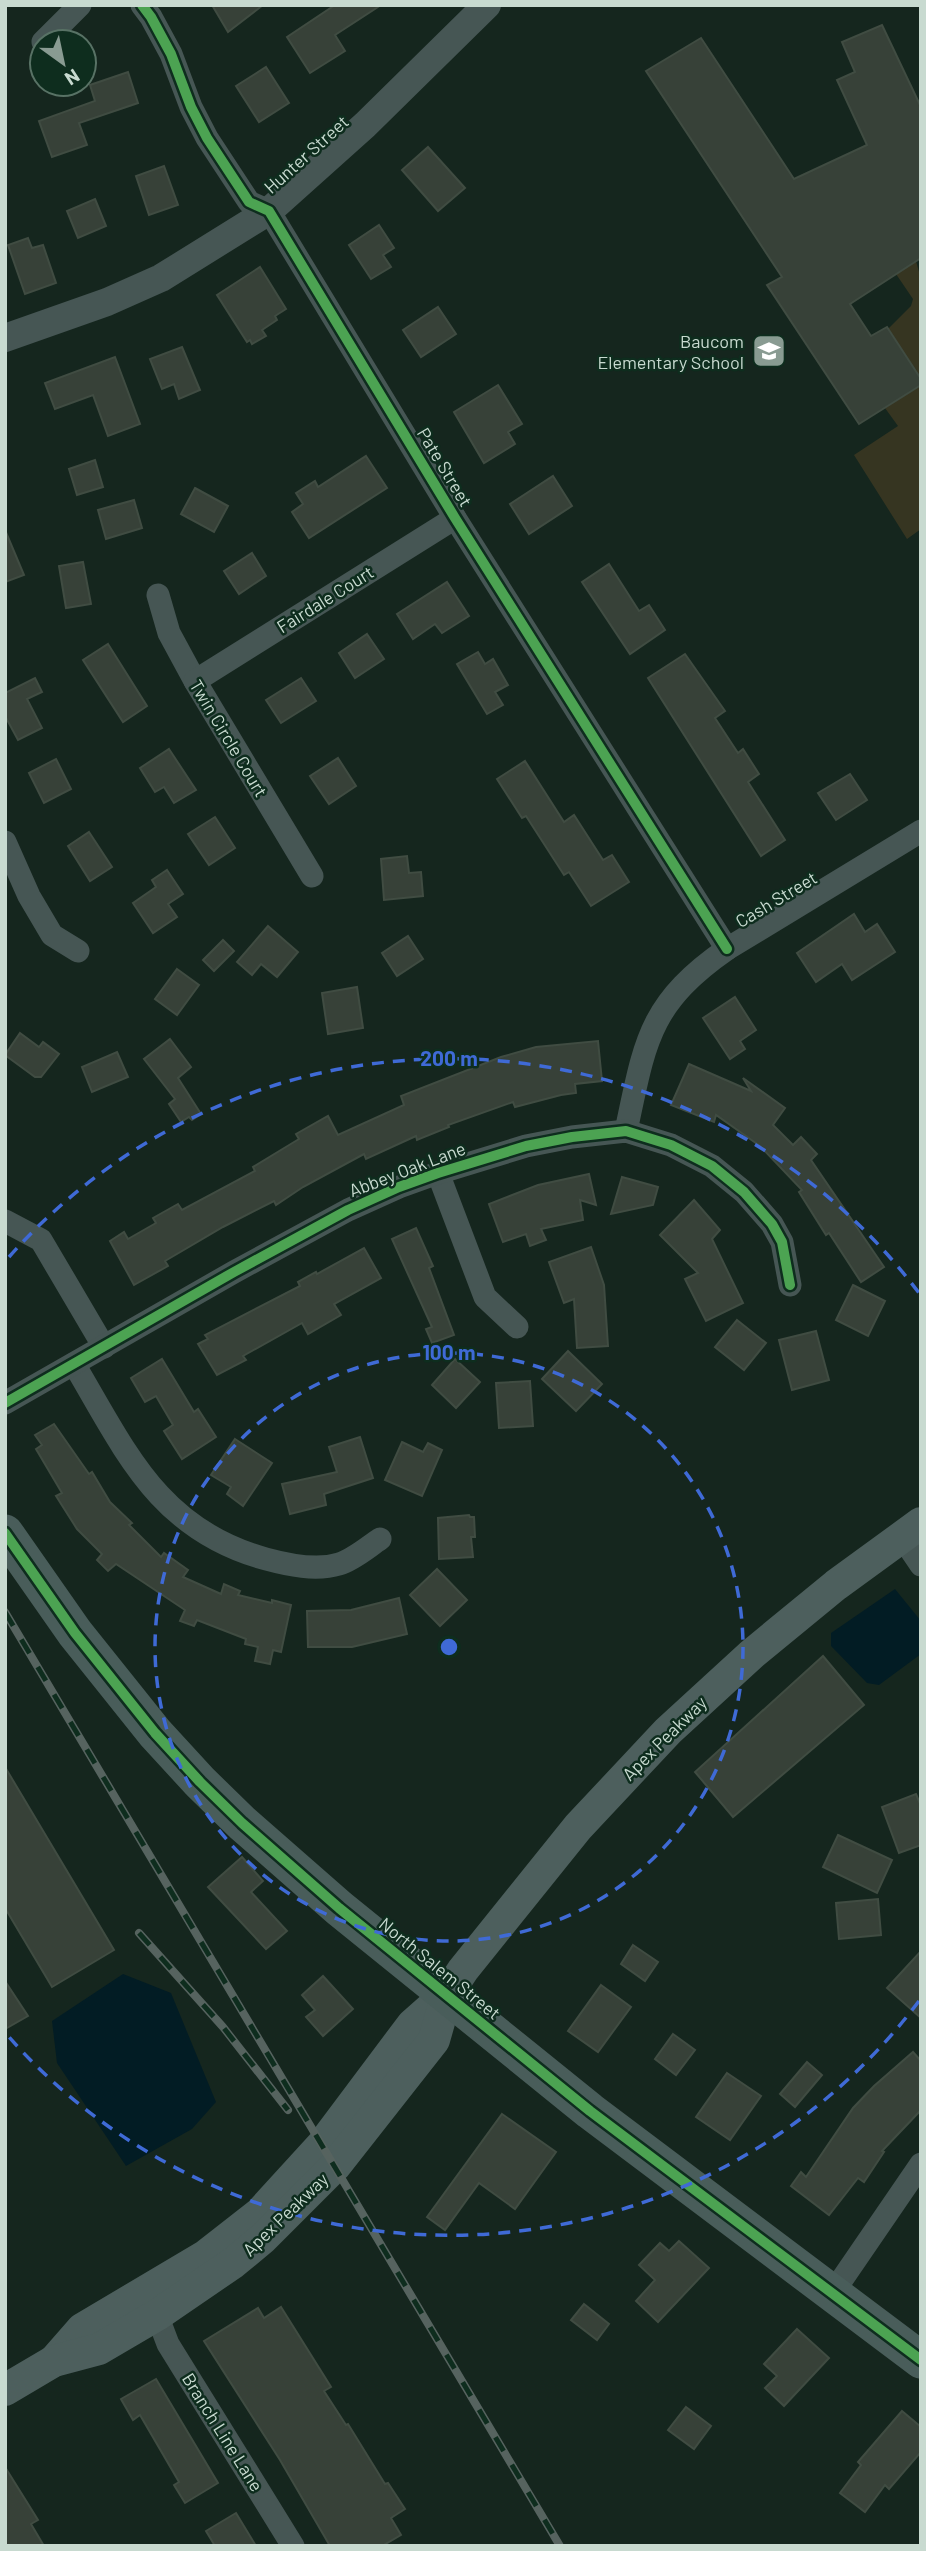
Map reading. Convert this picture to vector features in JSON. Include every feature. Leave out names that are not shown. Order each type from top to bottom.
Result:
[{"type":"main road","name":"Apex Peakway","points":[[54,2361],[82,2329],[205,2256],[260,2213],[322,2145],[412,2025],[447,1994],[463,1970],[582,1822],[668,1731],[752,1654],[836,1585],[911,1530]]},
{"type":"main road","name":"North Salem Street","points":[[5,1533],[75,1633],[155,1733],[242,1823],[339,1908],[590,2111],[921,2360]]},
{"type":"main road","name":"Apex Peakway","points":[[5,2390],[54,2361],[99,2349],[157,2315],[233,2263],[262,2239],[335,2166],[434,2040],[447,1994]]},
{"type":"street","points":[[57,28],[80,5]]},
{"type":"street","name":"Pate Street","points":[[142,5],[171,54],[191,107],[207,138],[249,202],[270,211],[455,518],[727,949]]},
{"type":"street","name":"Hunter Street","points":[[5,338],[107,302],[161,278],[270,211],[365,125],[487,5]]},
{"type":"street","name":"Fairdale Court","points":[[195,681],[455,518]]},
{"type":"street","name":"Twin Circle Court","points":[[158,595],[169,633],[195,681],[312,876]]},
{"type":"street","name":"Cash Street","points":[[626,1131],[649,1032],[679,988],[702,966],[727,949],[921,831]]},
{"type":"street","points":[[5,842],[29,896],[52,935],[78,951]]},
{"type":"street","name":"Abbey Oak Lane","points":[[5,1403],[348,1210],[438,1173],[526,1146],[626,1131],[691,1154],[712,1166],[744,1192],[772,1224],[782,1241],[790,1285]]},
{"type":"street","points":[[438,1173],[485,1297],[517,1327]]},
{"type":"street","points":[[5,1221],[41,1240],[104,1347]]},
{"type":"street","points":[[74,1364],[130,1459],[146,1480],[171,1509],[215,1540],[247,1554],[287,1565],[320,1567],[341,1564],[380,1539]]},
{"type":"street","points":[[911,1530],[921,1565]]},
{"type":"street","points":[[832,2294],[921,2164]]},
{"type":"street","name":"Branch Line Lane","points":[[157,2315],[166,2340],[293,2546]]},
{"type":"shaded area","points":[[916,261],[921,279],[921,379],[888,329],[911,306],[913,299],[896,274]]},
{"type":"shaded area","points":[[921,385],[921,529],[907,539],[854,455],[898,426],[885,408]]},
{"type":"water","points":[[895,1589],[921,1621],[921,1654],[879,1685],[867,1683],[831,1646],[831,1633]]},
{"type":"water","points":[[123,1974],[171,1993],[216,2102],[192,2129],[126,2166],[57,2063],[52,2021]]},
{"type":"building","points":[[212,5],[263,5],[228,32]]},
{"type":"building","points":[[335,5],[381,5],[335,35],[345,51],[310,73],[287,37]]},
{"type":"building","name":"Baucom Elementary School","points":[[882,25],[921,107],[921,258],[850,304],[871,336],[887,327],[921,379],[921,385],[859,424],[767,285],[782,277],[646,71],[701,38],[794,179],[867,145],[837,80],[855,72],[842,42]]},
{"type":"building","points":[[266,67],[289,103],[259,122],[236,86]]},
{"type":"building","points":[[128,72],[138,103],[79,123],[87,145],[52,157],[39,121],[95,101],[94,98],[98,98],[98,82]]},
{"type":"building","points":[[428,147],[465,188],[438,211],[402,170]]},
{"type":"building","points":[[164,166],[178,205],[149,215],[136,176]]},
{"type":"building","points":[[95,199],[106,226],[78,238],[67,211]]},
{"type":"building","points":[[379,225],[394,248],[383,255],[391,267],[371,279],[349,245]]},
{"type":"building","points":[[28,238],[32,248],[43,245],[56,283],[25,294],[8,245]]},
{"type":"building","points":[[260,267],[286,309],[275,316],[277,320],[262,330],[266,336],[252,344],[250,340],[247,342],[217,295]]},
{"type":"building","points":[[438,307],[456,334],[421,357],[403,330]]},
{"type":"building","points":[[182,347],[200,390],[179,399],[174,384],[162,389],[150,359]]},
{"type":"building","points":[[115,357],[140,424],[108,436],[93,395],[55,409],[45,383]]},
{"type":"building","points":[[498,385],[522,424],[508,432],[515,444],[484,463],[454,412]]},
{"type":"building","points":[[366,456],[387,488],[309,538],[292,512],[303,504],[296,493],[315,481],[318,487]]},
{"type":"building","points":[[95,460],[103,487],[77,495],[69,469]]},
{"type":"building","points":[[553,476],[572,506],[529,534],[510,504]]},
{"type":"building","points":[[195,488],[228,506],[214,532],[181,514]]},
{"type":"building","points":[[134,500],[142,528],[106,539],[98,510]]},
{"type":"building","points":[[5,530],[24,575],[5,582]]},
{"type":"building","points":[[252,553],[266,576],[239,594],[224,571]]},
{"type":"building","points":[[83,562],[91,604],[66,608],[59,566]]},
{"type":"building","points":[[609,564],[639,611],[649,605],[665,630],[630,654],[582,582]]},
{"type":"building","points":[[447,582],[469,616],[442,633],[435,624],[413,639],[397,614]]},
{"type":"building","points":[[367,634],[384,659],[355,678],[339,653]]},
{"type":"building","points":[[108,644],[147,706],[123,722],[83,660]]},
{"type":"building","points":[[478,652],[485,664],[493,659],[508,685],[495,692],[503,705],[487,714],[457,664]]},
{"type":"building","points":[[685,654],[725,711],[715,718],[738,753],[743,749],[759,774],[748,782],[785,840],[761,856],[648,678]]},
{"type":"building","points":[[35,678],[42,692],[27,699],[42,728],[18,740],[5,716],[5,693]]},
{"type":"building","points":[[301,678],[316,701],[281,723],[266,700]]},
{"type":"building","points":[[169,749],[196,790],[174,803],[164,787],[155,792],[140,768]]},
{"type":"building","points":[[338,758],[356,786],[329,804],[310,776]]},
{"type":"building","points":[[56,759],[71,789],[44,803],[29,773]]},
{"type":"building","points":[[525,761],[564,822],[574,815],[603,860],[612,855],[629,882],[591,906],[569,872],[564,875],[526,816],[522,818],[497,779]]},
{"type":"building","points":[[850,774],[867,800],[836,820],[818,793]]},
{"type":"building","points":[[215,817],[235,848],[209,865],[188,834]]},
{"type":"building","points":[[89,832],[112,867],[90,881],[68,846]]},
{"type":"building","points":[[407,856],[409,873],[421,872],[423,896],[384,900],[381,859]]},
{"type":"building","points":[[167,870],[183,894],[168,904],[177,917],[153,933],[133,903],[156,887],[152,880]]},
{"type":"building","points":[[854,914],[865,932],[877,924],[895,952],[852,980],[842,964],[816,982],[797,953]]},
{"type":"building","points":[[268,926],[298,952],[277,977],[261,964],[252,975],[237,962]]},
{"type":"building","points":[[408,936],[423,959],[397,976],[382,953]]},
{"type":"building","points":[[223,940],[234,951],[214,971],[203,960]]},
{"type":"building","points":[[177,969],[199,985],[177,1015],[155,999]]},
{"type":"building","points":[[357,987],[363,1028],[328,1034],[322,993]]},
{"type":"building","points":[[735,997],[756,1030],[740,1041],[745,1049],[730,1059],[703,1018]]},
{"type":"building","points":[[20,1033],[39,1047],[43,1042],[59,1054],[41,1077],[35,1077],[5,1055]]},
{"type":"building","points":[[170,1039],[191,1067],[178,1078],[201,1114],[192,1120],[189,1117],[181,1122],[169,1104],[175,1099],[144,1059]]},
{"type":"building","points":[[598,1041],[602,1081],[575,1084],[576,1093],[515,1107],[513,1102],[448,1125],[449,1127],[417,1140],[416,1136],[366,1159],[364,1154],[276,1205],[274,1201],[223,1227],[165,1261],[168,1266],[134,1285],[110,1241],[124,1232],[128,1239],[156,1223],[153,1218],[178,1204],[182,1210],[255,1171],[253,1167],[299,1139],[296,1134],[328,1116],[338,1135],[404,1105],[401,1096],[501,1057],[536,1047]]},
{"type":"building","points":[[117,1052],[128,1077],[92,1092],[82,1067]]},
{"type":"building","points":[[689,1064],[751,1091],[743,1078],[785,1108],[773,1125],[793,1145],[801,1137],[817,1154],[811,1160],[884,1267],[861,1282],[829,1233],[826,1235],[799,1192],[802,1190],[760,1146],[716,1115],[714,1122],[671,1105]]},
{"type":"building","points":[[589,1174],[596,1205],[580,1200],[583,1220],[541,1229],[546,1240],[530,1246],[526,1234],[503,1242],[489,1204],[538,1185]]},
{"type":"building","points":[[622,1177],[658,1187],[653,1205],[611,1214]]},
{"type":"building","points":[[694,1200],[720,1230],[712,1239],[743,1303],[706,1321],[685,1279],[698,1273],[660,1235]]},
{"type":"building","points":[[416,1228],[433,1266],[429,1268],[454,1335],[432,1343],[426,1329],[432,1327],[392,1239]]},
{"type":"building","points":[[591,1247],[604,1285],[608,1346],[577,1348],[574,1299],[564,1303],[549,1262]]},
{"type":"building","points":[[364,1248],[381,1278],[334,1304],[341,1315],[308,1334],[302,1323],[243,1356],[246,1360],[217,1375],[198,1344],[208,1339],[205,1335],[300,1286],[298,1282]]},
{"type":"building","points":[[853,1285],[885,1301],[868,1336],[836,1320]]},
{"type":"building","points":[[737,1320],[766,1343],[744,1370],[715,1347]]},
{"type":"building","points":[[816,1331],[829,1380],[792,1390],[779,1340]]},
{"type":"building","points":[[568,1351],[602,1384],[576,1411],[542,1379]]},
{"type":"building","points":[[162,1359],[194,1412],[198,1409],[216,1437],[182,1459],[164,1431],[173,1425],[156,1396],[145,1402],[131,1378]]},
{"type":"building","points":[[455,1359],[480,1382],[456,1408],[432,1385]]},
{"type":"building","points":[[530,1381],[533,1426],[499,1428],[496,1383]]},
{"type":"building","points":[[54,1424],[89,1474],[92,1472],[110,1502],[132,1523],[129,1525],[161,1557],[164,1553],[188,1570],[183,1577],[221,1594],[224,1584],[240,1591],[238,1595],[291,1605],[281,1652],[273,1650],[270,1664],[255,1661],[258,1647],[245,1644],[246,1639],[197,1620],[194,1626],[180,1621],[185,1610],[116,1564],[108,1571],[97,1560],[102,1554],[77,1529],[56,1496],[62,1493],[36,1449],[42,1445],[35,1435]]},
{"type":"building","points":[[360,1437],[373,1478],[324,1494],[326,1505],[290,1514],[282,1484],[337,1472],[329,1447]]},
{"type":"building","points":[[235,1439],[272,1463],[243,1506],[227,1494],[231,1487],[211,1475]]},
{"type":"building","points":[[402,1442],[423,1452],[428,1443],[442,1450],[422,1496],[385,1480]]},
{"type":"building","points":[[469,1515],[474,1517],[475,1537],[471,1537],[473,1557],[439,1559],[438,1518]]},
{"type":"building","points":[[437,1569],[467,1600],[440,1626],[410,1595]]},
{"type":"building","points":[[399,1598],[407,1634],[352,1647],[308,1647],[307,1611],[351,1610]]},
{"type":"building","points":[[823,1656],[864,1705],[733,1817],[695,1772]]},
{"type":"building","points":[[5,1767],[114,1950],[52,1987],[5,1908]]},
{"type":"building","points":[[916,1794],[921,1806],[921,1845],[899,1853],[882,1807]]},
{"type":"building","points":[[838,1835],[892,1860],[877,1893],[823,1867]]},
{"type":"building","points":[[242,1857],[263,1881],[251,1892],[287,1931],[266,1949],[208,1887]]},
{"type":"building","points":[[878,1899],[881,1935],[839,1939],[836,1903]]},
{"type":"building","points":[[633,1945],[658,1962],[645,1981],[621,1964]]},
{"type":"building","points":[[921,1951],[921,2018],[887,1988]]},
{"type":"building","points":[[323,1976],[353,2009],[323,2036],[306,2017],[315,2010],[302,1995]]},
{"type":"building","points":[[5,1981],[28,2016],[5,2029]]},
{"type":"building","points":[[601,1985],[631,2007],[598,2052],[568,2031]]},
{"type":"building","points":[[673,2034],[695,2050],[676,2075],[655,2059]]},
{"type":"building","points":[[913,2052],[921,2061],[921,2110],[882,2151],[884,2152],[864,2182],[858,2178],[829,2215],[791,2186],[801,2172],[806,2177],[853,2108]]},
{"type":"building","points":[[807,2062],[822,2075],[795,2107],[780,2094]]},
{"type":"building","points":[[727,2073],[761,2096],[730,2140],[696,2117]]},
{"type":"building","points":[[502,2114],[556,2152],[515,2209],[479,2183],[445,2230],[427,2217]]},
{"type":"building","points":[[679,2241],[709,2268],[658,2322],[636,2301],[655,2280],[639,2265],[660,2243],[669,2251]]},
{"type":"building","points":[[584,2304],[609,2324],[597,2340],[571,2320]]},
{"type":"building","points":[[281,2307],[331,2387],[324,2391],[385,2484],[388,2483],[405,2509],[391,2518],[401,2535],[382,2546],[330,2546],[280,2460],[204,2341],[258,2308],[264,2318]]},
{"type":"building","points":[[797,2329],[829,2358],[784,2406],[765,2388],[777,2376],[764,2364]]},
{"type":"building","points":[[156,2379],[218,2483],[185,2503],[174,2485],[179,2482],[140,2415],[133,2420],[121,2399]]},
{"type":"building","points":[[686,2407],[711,2426],[694,2449],[668,2430]]},
{"type":"building","points":[[902,2411],[921,2427],[921,2452],[889,2489],[885,2485],[865,2512],[840,2493],[861,2465],[858,2462]]},
{"type":"building","points":[[5,2467],[38,2520],[31,2524],[44,2546],[5,2546]]},
{"type":"building","points":[[236,2513],[256,2546],[215,2546],[206,2531]]},
{"type":"railway","points":[[5,1612],[560,2546]]},
{"type":"railway","points":[[139,1933],[223,2027],[288,2110]]},
{"type":"cycle path","points":[[142,5],[171,54],[191,107],[207,138],[249,202],[269,211],[455,518],[727,949]]},
{"type":"cycle path","points":[[5,1403],[348,1210],[438,1173],[526,1146],[572,1137],[626,1131],[671,1145],[712,1166],[744,1192],[772,1224],[782,1242],[790,1285]]},
{"type":"cycle path","points":[[5,1533],[75,1633],[155,1733],[242,1823],[339,1908],[590,2111],[921,2360]]},
{"type":"place","name":"Baucom Elementary School","points":[[769,351]]}]
